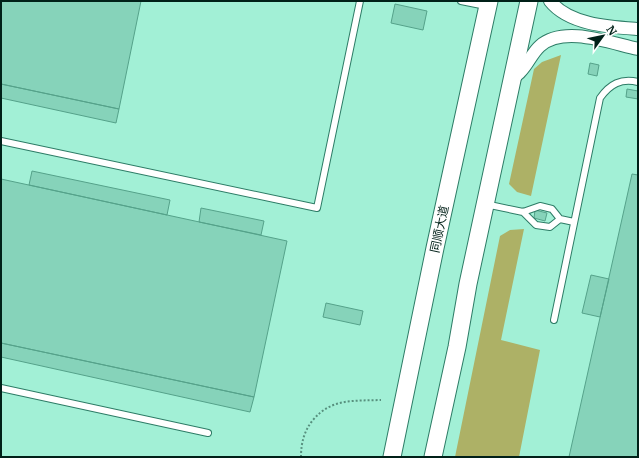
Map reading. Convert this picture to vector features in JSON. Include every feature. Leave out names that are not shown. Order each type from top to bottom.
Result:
[{"type":"main road","points":[[433,457],[468,284],[529,1]]},
{"type":"main road","name":"同顺大道","points":[[392,457],[488,3]]},
{"type":"street","points":[[550,1],[563,12],[575,19],[614,28],[638,29]]},
{"type":"street","points":[[512,79],[522,70],[540,46],[549,40],[565,36],[580,36],[638,49]]},
{"type":"lane","points":[[1,141],[318,208],[360,1]]},
{"type":"lane","points":[[461,1],[488,3]]},
{"type":"lane","points":[[554,320],[600,98],[607,88],[618,82],[630,80],[638,82]]},
{"type":"lane","points":[[485,204],[522,212],[536,224],[550,227],[560,219]]},
{"type":"lane","points":[[522,212],[540,206],[552,209],[560,219],[574,222]]},
{"type":"lane","points":[[1,388],[208,433]]},
{"type":"path","points":[[301,457],[301,445],[307,427],[320,412],[328,406],[344,402],[381,400]]},
{"type":"green space","points":[[561,55],[531,196],[517,192],[509,184],[534,69],[542,62]]},
{"type":"green space","points":[[524,229],[501,340],[540,350],[519,457],[455,457],[500,236],[510,230]]},
{"type":"building","points":[[1,1],[141,1],[119,109],[1,84]]},
{"type":"building","points":[[395,4],[427,11],[423,30],[391,23]]},
{"type":"building","points":[[590,63],[599,65],[597,76],[588,74]]},
{"type":"building","points":[[1,84],[119,109],[116,123],[1,98]]},
{"type":"building","points":[[627,89],[638,91],[638,99],[626,97]]},
{"type":"building","points":[[32,171],[170,200],[167,215],[29,185]]},
{"type":"building","points":[[632,174],[638,175],[638,457],[569,457]]},
{"type":"building","points":[[1,179],[287,241],[254,397],[1,343]]},
{"type":"building","points":[[201,208],[264,221],[261,235],[199,222]]},
{"type":"building","points":[[535,210],[547,213],[545,221],[534,218]]},
{"type":"building","points":[[591,275],[609,279],[600,317],[582,313]]},
{"type":"building","points":[[326,303],[363,311],[360,325],[323,317]]},
{"type":"building","points":[[1,343],[254,397],[250,412],[1,357]]}]
